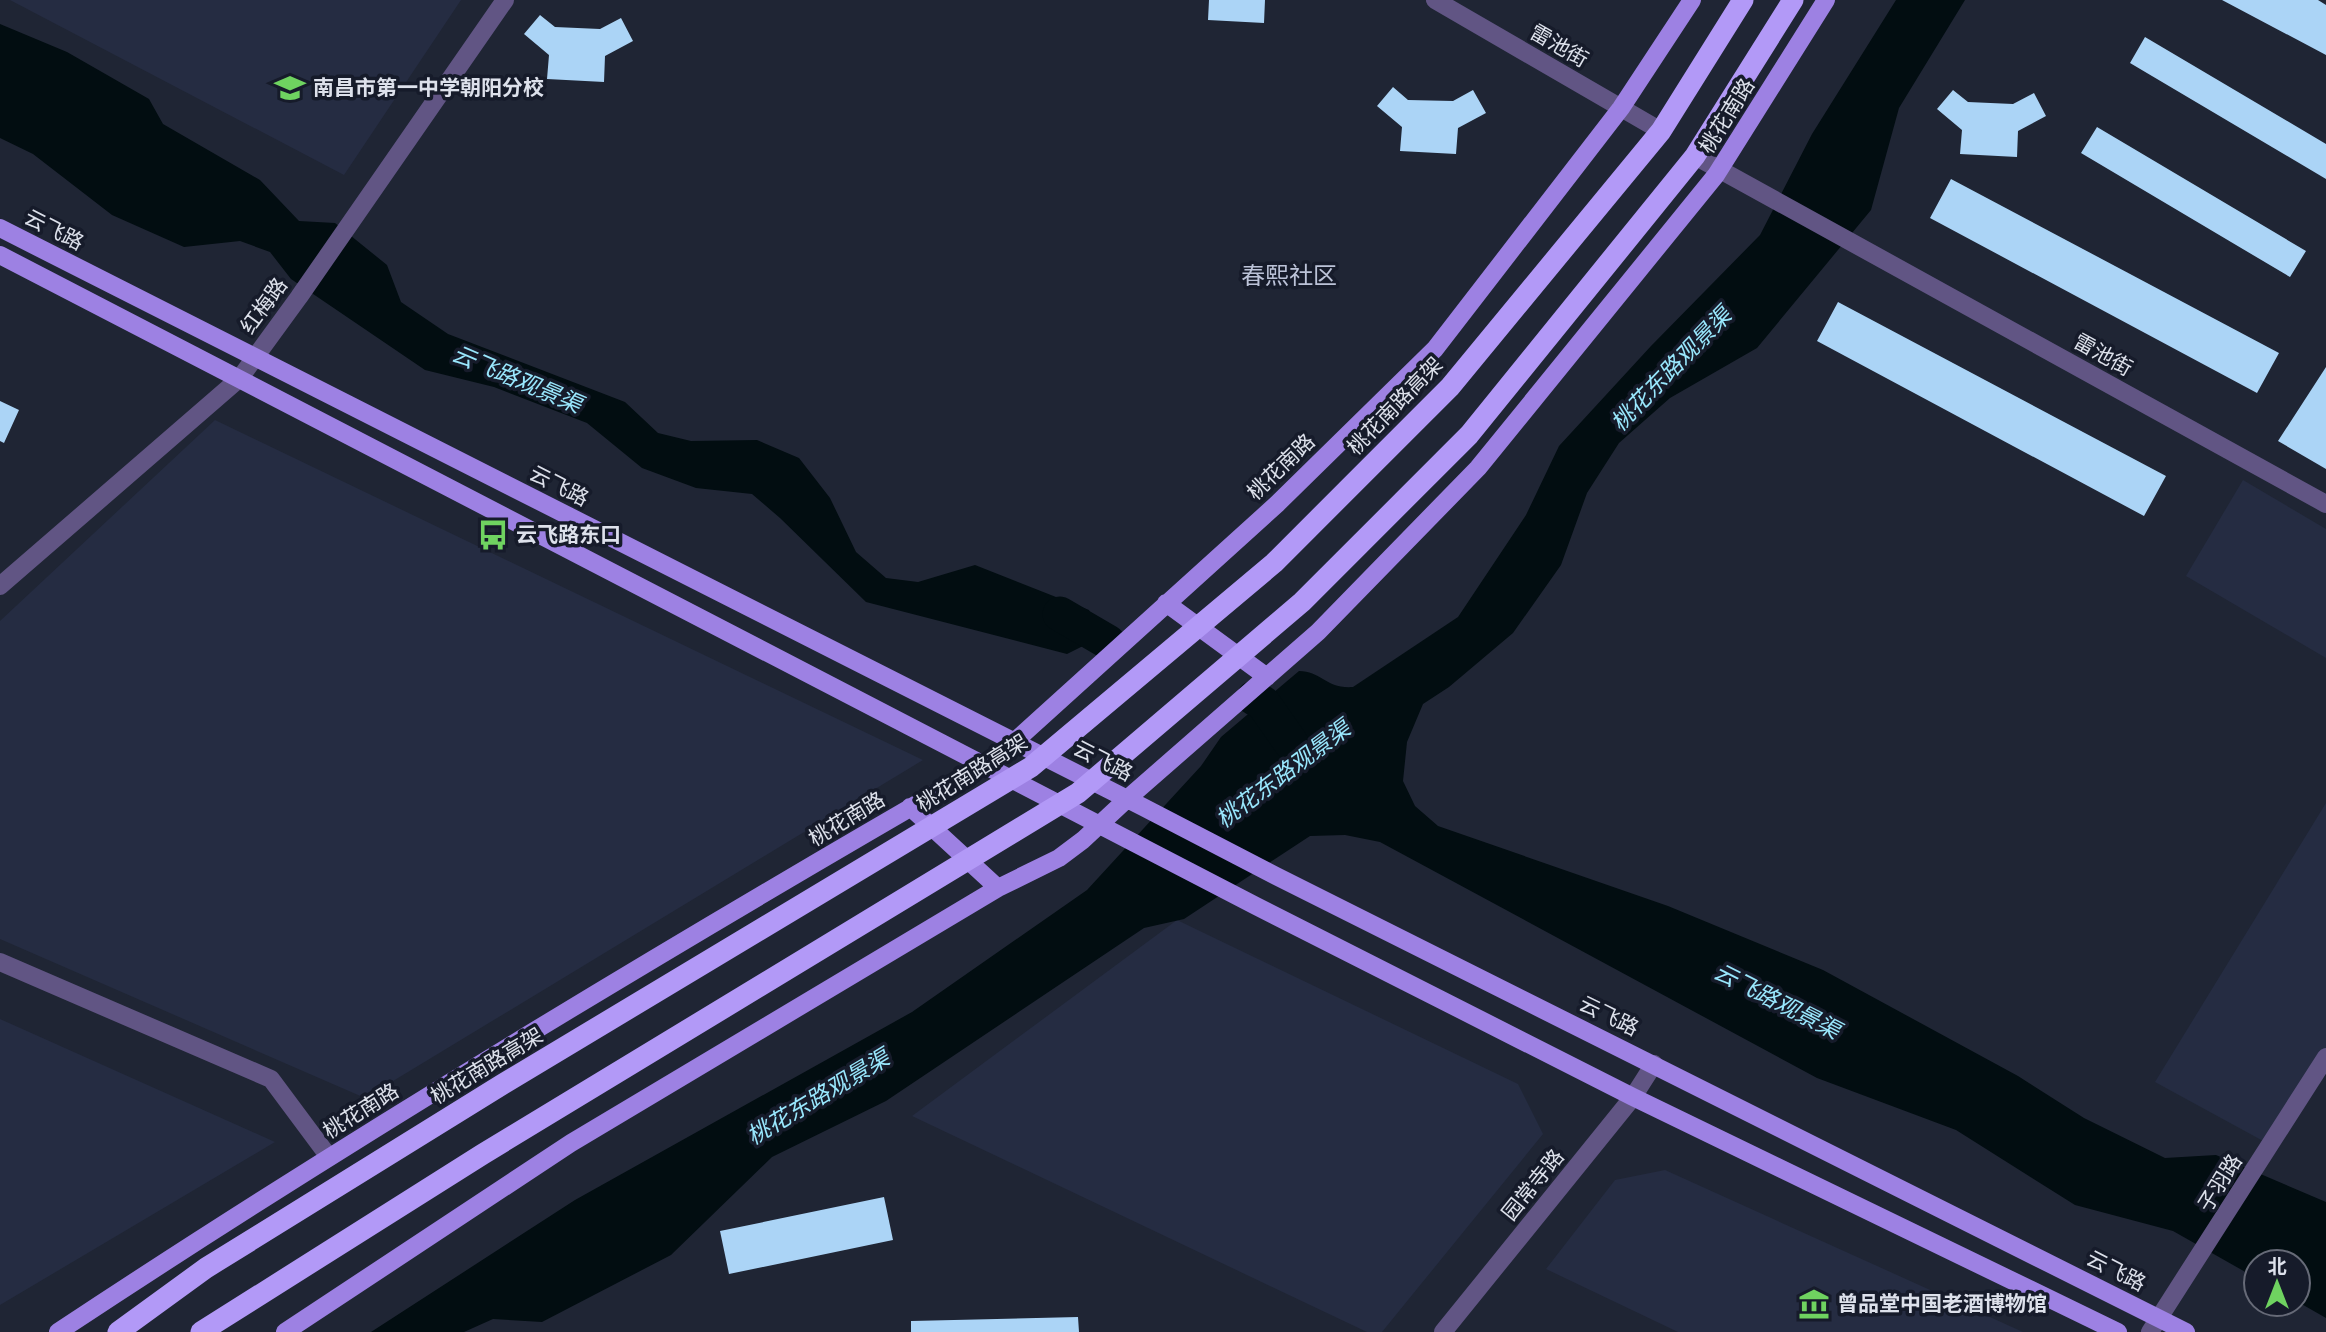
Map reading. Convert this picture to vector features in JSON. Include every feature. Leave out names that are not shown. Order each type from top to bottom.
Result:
[{"type":"highway","name":"桃花南路高架","points":[[118,1332],[206,1268],[372,1165],[1031,767],[1274,563],[1450,387],[1661,131],[1743,0]]},
{"type":"highway","points":[[201,1332],[483,1154],[1078,793],[1302,602],[1469,435],[1695,156],[1793,0]]},
{"type":"main road","name":"桃花南路","points":[[58,1332],[212,1229],[622,977],[986,764],[1014,742],[1277,503],[1435,349],[1621,107],[1692,0]]},
{"type":"main road","name":"桃花南路","points":[[285,1332],[571,1143],[998,888],[1059,858],[1108,827],[1318,632],[1478,468],[1720,170],[1826,0]]},
{"type":"main road","name":"云飞路","points":[[0,228],[1276,876],[1654,1064],[2154,1325],[2186,1332]]},
{"type":"main road","points":[[0,255],[1256,906],[1633,1097],[2118,1332]]},
{"type":"main road","points":[[1166,603],[1267,677]]},
{"type":"main road","points":[[910,807],[998,888]]},
{"type":"street","name":"红梅路","points":[[0,586],[240,378],[299,298],[505,0]]},
{"type":"street","name":"雷池街","points":[[1435,0],[1661,131]]},
{"type":"street","name":"雷池街","points":[[1695,156],[2326,504]]},
{"type":"street","points":[[0,962],[271,1079],[329,1157]]},
{"type":"street","name":"子羽路","points":[[2154,1325],[2326,1057]]},
{"type":"street","name":"园常寺路","points":[[1444,1332],[1633,1097],[1654,1064]]},
{"type":"shaded area","name":"南昌市第一中学朝阳分校","points":[[10,0],[461,0],[344,175]]},
{"type":"shaded area","points":[[215,420],[923,760],[365,1098],[0,939],[0,621]]},
{"type":"shaded area","points":[[2243,480],[2326,529],[2326,658],[2186,576]]},
{"type":"shaded area","points":[[2326,803],[2326,1050],[2265,1142],[2155,1082]]},
{"type":"shaded area","points":[[1177,920],[1518,1084],[1543,1134],[1382,1332],[1367,1332],[912,1116]]},
{"type":"shaded area","points":[[0,1019],[275,1142],[0,1305]]},
{"type":"shaded area","points":[[1665,1170],[2023,1332],[1678,1332],[1546,1269],[1615,1180]]},
{"type":"water","name":"桃花东路观景渠","points":[[1896,0],[1965,0],[1899,108],[1871,210],[1757,348],[1670,398],[1619,443],[1587,493],[1561,565],[1513,633],[1449,687],[1423,704],[1407,742],[1403,781],[1415,806],[1438,826],[1668,906],[1823,970],[2018,1076],[2084,1118],[2165,1158],[2216,1155],[2326,1202],[2326,1318],[2312,1310],[2312,1248],[2242,1248],[2242,1270],[2173,1231],[2075,1205],[1956,1130],[1817,1078],[1380,842],[1345,835],[1310,836],[1184,919],[1144,928],[886,1101],[772,1157],[671,1255],[542,1322],[493,1319],[464,1332],[371,1332],[575,1200],[912,1012],[1087,890],[1201,766],[1221,737],[1299,671],[1313,674],[1336,685],[1353,687],[1458,617],[1526,515],[1559,446],[1651,346],[1760,235],[1812,134]]},
{"type":"water","points":[[0,24],[67,52],[149,99],[163,124],[260,180],[299,221],[335,223],[387,265],[401,302],[448,334],[625,402],[658,433],[691,441],[757,440],[799,458],[830,498],[856,552],[886,578],[918,582],[975,565],[1089,610],[1099,638],[1067,654],[866,602],[752,494],[696,488],[642,468],[587,423],[494,387],[425,370],[291,279],[270,252],[240,241],[184,247],[112,215],[33,154],[0,138]]},
{"type":"building","points":[[1209,0],[1265,0],[1264,23],[1208,20]]},
{"type":"building","points":[[2222,0],[2318,0],[2326,5],[2326,55]]},
{"type":"building","points":[[540,15],[555,27],[600,29],[621,18],[633,41],[605,56],[604,82],[547,79],[549,55],[524,34]]},
{"type":"building","points":[[2145,37],[2326,144],[2326,179],[2130,63]]},
{"type":"building","points":[[1393,87],[1408,100],[1453,101],[1473,90],[1486,113],[1458,128],[1456,154],[1400,151],[1402,127],[1377,106]]},
{"type":"building","points":[[1953,90],[1968,102],[2013,104],[2034,93],[2046,116],[2018,131],[2017,157],[1960,154],[1962,130],[1937,109]]},
{"type":"building","points":[[2097,127],[2306,251],[2290,277],[2081,153]]},
{"type":"building","points":[[1951,179],[2279,353],[2257,393],[1930,218]]},
{"type":"building","points":[[1838,302],[2166,476],[2144,516],[1817,341]]},
{"type":"building","points":[[2326,367],[2326,469],[2278,441]]},
{"type":"building","points":[[0,401],[19,410],[4,443],[0,441]]},
{"type":"building","points":[[884,1197],[893,1240],[729,1274],[720,1231]]},
{"type":"building","points":[[1078,1317],[1079,1332],[911,1332],[911,1321]]},
{"type":"waterway","name":"云飞路观景渠","points":[[1060,614],[1108,642]]},
{"type":"waterway","name":"云飞路观景渠","points":[[1254,698],[1263,703],[1291,743]]},
{"type":"place","name":"南昌市第一中学朝阳分校","points":[[290,88]]},
{"type":"place","name":"云飞路东口","points":[[493,535]]},
{"type":"place","name":"曾品堂中国老酒博物馆","points":[[1814,1304]]},
{"type":"district","name":"春熙社区","points":[[1289,276]]}]
